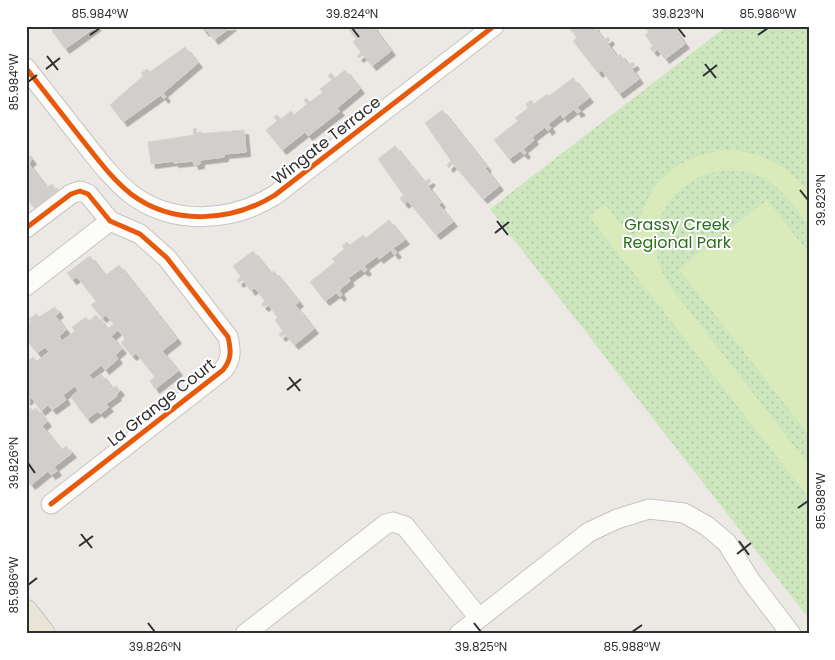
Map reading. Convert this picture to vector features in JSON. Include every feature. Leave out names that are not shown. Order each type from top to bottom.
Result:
[{"type":"main road","points":[[26,612],[43,634]]},
{"type":"street","name":"Wingate Terrace","points":[[26,68],[110,176],[132,194],[152,206],[188,216],[219,216],[241,211],[269,199],[494,26]]},
{"type":"street","points":[[26,228],[75,192],[88,194],[110,221],[140,234],[152,206]]},
{"type":"street","points":[[26,286],[110,221]]},
{"type":"street","name":"La Grange Court","points":[[51,504],[223,370],[228,362],[231,349],[228,337],[167,258],[140,234]]},
{"type":"street","points":[[459,634],[589,532],[617,519],[649,509],[684,513],[708,526],[727,543],[750,580],[791,634]]},
{"type":"street","points":[[246,634],[386,524],[394,522],[405,526],[479,618]]},
{"type":"green space","name":"Grassy Creek Regional Park","points":[[727,26],[809,26],[809,91],[807,93],[809,96],[809,619],[490,209]]},
{"type":"green space","points":[[725,150],[761,156],[782,167],[801,182],[809,192],[809,225],[788,198],[769,181],[761,177],[742,171],[723,171],[705,175],[688,184],[674,196],[664,211],[657,229],[656,248],[659,265],[673,290],[809,465],[809,498],[589,216],[605,204],[635,243],[644,207],[662,179],[674,168],[689,160]]},
{"type":"green space","points":[[767,200],[809,253],[809,435],[679,269]]},
{"type":"building","points":[[58,26],[97,26],[65,49],[52,31]]},
{"type":"building","points":[[232,26],[214,40],[207,30],[205,32],[201,27]]},
{"type":"building","points":[[347,26],[374,26],[391,51],[372,66],[363,55],[359,58],[357,56],[361,52],[353,42],[356,39]]},
{"type":"building","points":[[568,26],[595,26],[604,40],[608,37],[610,40],[607,43],[617,57],[620,54],[628,65],[633,62],[635,65],[631,68],[639,79],[619,94],[602,70],[598,73],[573,41],[577,38]]},
{"type":"building","points":[[644,26],[672,26],[685,44],[665,59],[657,49],[653,52],[650,48],[653,46],[645,35],[649,32]]},
{"type":"building","points":[[185,47],[198,63],[163,93],[166,97],[164,99],[161,95],[123,122],[110,105],[143,76],[141,73],[147,69],[150,72]]},
{"type":"building","points":[[345,70],[360,89],[337,108],[340,111],[308,136],[305,132],[282,150],[266,130],[277,121],[274,117],[277,115],[281,119],[291,111],[294,115],[307,104],[304,100],[306,98],[310,102],[323,92],[320,89],[332,80],[328,76],[331,73],[335,78]]},
{"type":"building","points":[[573,78],[589,98],[577,107],[581,111],[577,113],[574,109],[563,118],[561,114],[548,124],[551,128],[548,131],[545,127],[532,137],[534,140],[523,149],[526,153],[524,155],[520,151],[509,159],[494,140],[518,121],[515,118],[528,108],[526,104],[531,100],[534,104],[547,94],[549,96]]},
{"type":"building","points":[[442,110],[487,167],[485,168],[499,186],[483,199],[453,164],[449,168],[447,165],[451,161],[425,123]]},
{"type":"building","points":[[196,128],[197,134],[244,130],[246,152],[224,154],[224,157],[200,160],[200,164],[194,165],[193,161],[151,164],[148,142],[194,135],[193,129]]},
{"type":"building","points":[[395,146],[424,182],[429,179],[431,181],[427,185],[441,203],[439,205],[453,222],[436,235],[408,201],[404,204],[400,198],[404,196],[378,159]]},
{"type":"building","points":[[26,152],[32,160],[28,163],[47,188],[52,184],[57,191],[35,208],[26,198]]},
{"type":"building","points":[[389,220],[405,240],[393,248],[397,253],[394,255],[391,250],[379,259],[377,256],[364,266],[367,270],[364,272],[361,269],[348,278],[350,281],[339,290],[342,295],[340,297],[336,293],[325,301],[310,282],[335,262],[332,259],[344,249],[342,246],[347,242],[350,245],[363,235],[366,238]]},
{"type":"building","points":[[253,251],[271,274],[274,271],[299,302],[295,305],[314,329],[294,345],[285,334],[281,337],[279,334],[283,331],[275,320],[278,318],[268,304],[264,307],[261,304],[265,301],[255,288],[251,291],[243,280],[239,283],[237,280],[241,277],[233,266]]},
{"type":"building","points":[[90,256],[105,276],[119,265],[177,339],[162,351],[178,371],[155,389],[150,381],[155,377],[136,353],[132,356],[121,343],[125,339],[118,330],[111,336],[122,349],[115,355],[118,359],[105,370],[101,365],[89,375],[93,380],[101,374],[112,389],[116,386],[120,391],[116,394],[117,396],[106,404],[109,407],[100,414],[98,411],[87,419],[71,397],[78,391],[75,386],[63,395],[66,400],[52,410],[48,405],[41,411],[31,397],[26,401],[26,362],[33,357],[37,361],[49,352],[45,347],[37,353],[26,339],[26,326],[31,322],[29,319],[37,314],[39,317],[55,307],[59,313],[55,316],[66,330],[59,336],[62,341],[75,331],[72,327],[86,317],[89,321],[96,315],[107,329],[114,324],[106,315],[102,318],[91,305],[96,301],[77,277],[72,280],[67,273]]},
{"type":"building","points":[[26,404],[32,411],[36,408],[47,422],[42,426],[61,450],[66,446],[72,453],[54,467],[57,471],[51,475],[48,471],[31,485],[26,479],[30,473],[26,469]]},
{"type":"cycle path","points":[[26,68],[104,167],[131,194],[147,204],[165,211],[203,217],[240,211],[275,195],[494,26]]},
{"type":"cycle path","points":[[26,228],[71,194],[80,191],[88,194],[110,221],[140,234],[167,258],[228,337],[230,346],[229,358],[223,370],[51,504]]}]
